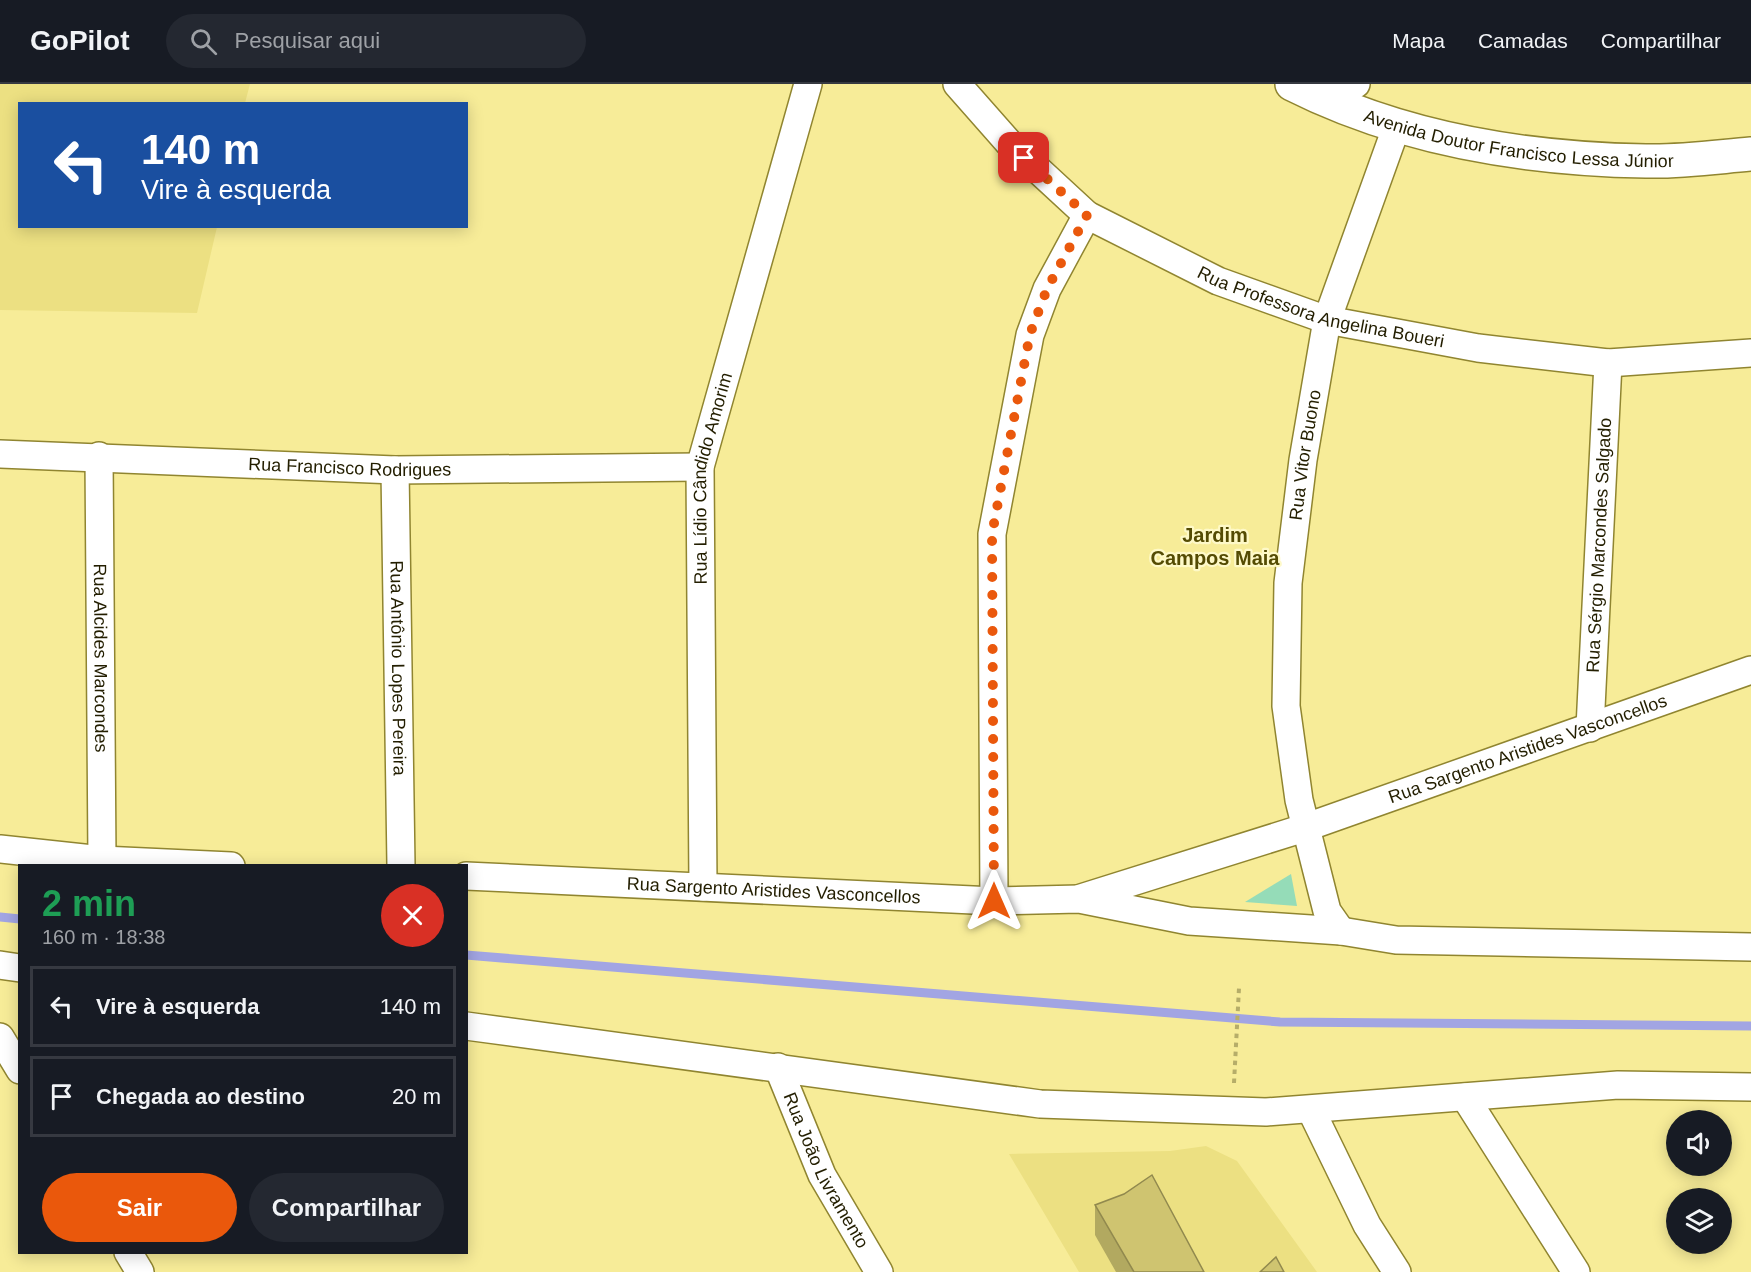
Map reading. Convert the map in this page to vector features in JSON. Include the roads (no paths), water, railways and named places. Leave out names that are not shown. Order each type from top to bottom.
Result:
[{"type":"street","name":"Rua Lídio Cândido Amorim","points":[[703,886],[700,467],[808,84]]},
{"type":"street","name":"Rua Professora Angelina Boueri","points":[[957,84],[1009,143],[1087,215],[1218,281],[1327,320],[1478,348],[1608,363],[1751,353]]},
{"type":"street","name":"Avenida Doutor Francisco Lessa Júnior","points":[[1292,84],[1328,102],[1396,128],[1446,139],[1534,153],[1647,161],[1751,154]]},
{"type":"street","points":[[1328,102],[1356,84]]},
{"type":"street","name":"Rua Vitor Buono","points":[[1304,828],[1286,706],[1288,583],[1303,460],[1327,320],[1396,128]]},
{"type":"street","points":[[994,901],[992,534],[1030,334],[1047,289],[1087,215]]},
{"type":"street","name":"Rua Sérgio Marcondes Salgado","points":[[1590,728],[1608,363]]},
{"type":"street","name":"Rua Francisco Rodrigues","points":[[0,454],[99,456],[395,470],[700,467]]},
{"type":"street","name":"Rua Alcides Marcondes","points":[[99,456],[102,860]]},
{"type":"street","name":"Rua Antônio Lopes Pereira","points":[[395,470],[401,864]]},
{"type":"street","name":"Rua Sargento Aristides Vasconcellos","points":[[1079,899],[1304,828],[1751,670]]},
{"type":"street","points":[[1304,828],[1327,911],[1341,931]]},
{"type":"street","points":[[1,848],[102,860],[188,864]]},
{"type":"street","name":"Rua Sargento Aristides Vasconcellos","points":[[468,876],[994,901],[1079,899],[1189,921],[1341,931],[1396,940],[1751,947]]},
{"type":"street","points":[[0,966],[18,968]]},
{"type":"street","points":[[468,1026],[1040,1104],[1266,1112],[1618,1085],[1751,1087]]},
{"type":"street","points":[[0,1037],[18,1067]]},
{"type":"street","name":"Rua João Livramento","points":[[778,1067],[822,1175],[879,1272]]},
{"type":"street","points":[[1465,1097],[1576,1272]]},
{"type":"street","points":[[1311,1110],[1367,1225],[1397,1272]]},
{"type":"street","points":[[129,1254],[140,1272]]},
{"type":"waterway","points":[[0,917],[18,919]]},
{"type":"waterway","points":[[468,955],[1280,1022],[1751,1026]]},
{"type":"district","name":"Jardim Campos Maia","points":[[1215,546]]}]
